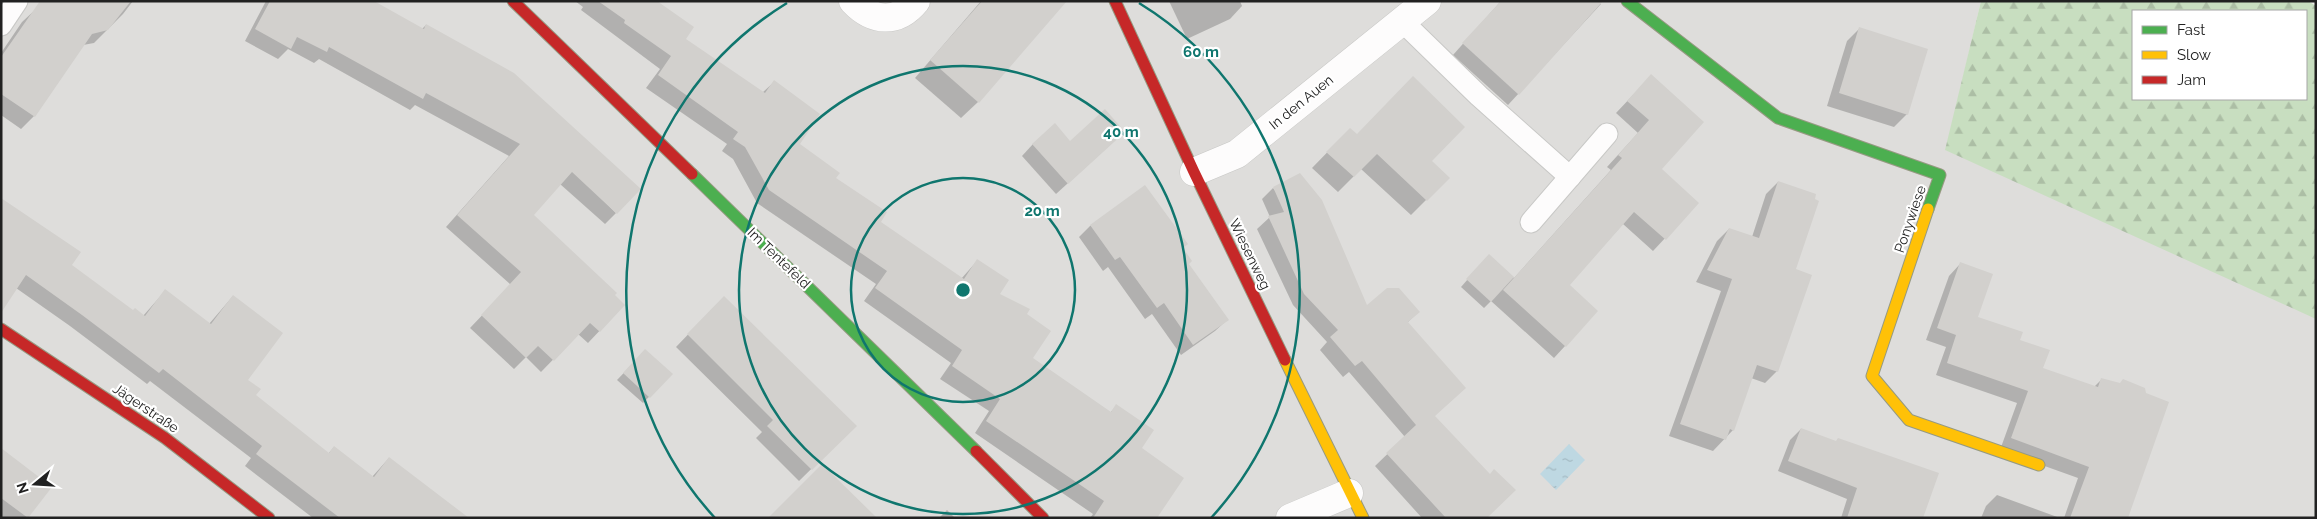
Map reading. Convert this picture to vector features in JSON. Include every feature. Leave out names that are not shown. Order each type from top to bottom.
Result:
[{"type":"street","name":"Im Tentefeld","points":[[513,1],[932,406],[1043,518]]},
{"type":"street","points":[[853,1],[874,17],[892,18],[916,1]]},
{"type":"street","name":"Wiesenweg","points":[[1115,1],[1194,172],[1349,494],[1363,518]]},
{"type":"street","name":"In den Auen","points":[[1194,172],[1237,154],[1427,1]]},
{"type":"street","name":"Ponywiese","points":[[1627,1],[1778,118],[1940,175],[1872,376],[1910,420],[2039,465]]},
{"type":"street","name":"Jägerstraße","points":[[1,329],[165,438],[270,518]]},
{"type":"street","points":[[1290,518],[1349,494]]},
{"type":"lane","points":[[1,25],[17,1]]},
{"type":"lane","points":[[1402,22],[1479,96],[1570,177]]},
{"type":"lane","points":[[1531,222],[1608,134]]},
{"type":"shaded area","points":[[1,1],[1981,1],[1946,150],[2316,311],[2316,518],[1,518]]},
{"type":"green space","points":[[1981,1],[2308,1],[2316,6],[2316,319],[1945,150]]},
{"type":"water","points":[[1569,444],[1585,460],[1556,490],[1540,474]]},
{"type":"building","points":[[40,1],[131,1],[108,30],[92,34],[35,117],[1,94],[1,57]]},
{"type":"building","points":[[270,1],[374,1],[424,29],[426,24],[514,73],[641,189],[617,214],[572,172],[534,215],[617,293],[615,295],[625,305],[600,332],[590,323],[554,361],[538,346],[526,358],[481,315],[521,272],[457,215],[520,144],[426,93],[423,99],[329,47],[327,52],[297,37],[291,49],[255,29]]},
{"type":"building","points":[[598,1],[657,1],[694,27],[686,39],[765,93],[774,80],[820,114],[800,144],[840,173],[836,178],[887,212],[881,222],[964,279],[977,259],[1009,280],[1000,294],[1030,309],[1027,314],[1051,331],[1033,358],[1111,412],[1116,404],[1154,430],[1142,448],[1184,478],[1157,518],[1093,518],[1104,501],[986,421],[1000,399],[952,366],[962,350],[875,288],[887,271],[769,190],[745,147],[733,139],[738,132],[658,75],[671,56],[624,23],[625,20]]},
{"type":"building","points":[[982,1],[1067,1],[979,103],[930,60]]},
{"type":"building","points":[[1501,1],[1603,1],[1519,95],[1462,43]]},
{"type":"building","points":[[1859,27],[1928,49],[1908,115],[1839,93]]},
{"type":"building","points":[[1651,74],[1704,122],[1662,169],[1699,203],[1666,240],[1634,212],[1570,285],[1598,311],[1566,347],[1503,290],[1622,158],[1618,155],[1649,120],[1627,101]]},
{"type":"building","points":[[1413,76],[1465,127],[1432,161],[1450,178],[1427,201],[1377,154],[1354,177],[1326,152],[1350,128],[1357,134]]},
{"type":"building","points":[[1105,109],[1125,132],[1068,184],[1032,144],[1055,123],[1070,141]]},
{"type":"building","points":[[1300,173],[1322,200],[1367,305],[1387,288],[1399,288],[1420,312],[1408,322],[1466,388],[1435,416],[1490,474],[1494,469],[1516,490],[1487,518],[1446,518],[1386,453],[1416,425],[1362,361],[1355,366],[1330,337],[1338,330],[1304,294],[1268,216],[1284,212],[1273,187]]},
{"type":"building","points":[[1778,181],[1816,194],[1815,199],[1819,201],[1796,269],[1812,275],[1778,372],[1757,365],[1734,431],[1730,429],[1726,440],[1680,424],[1732,279],[1707,270],[1729,228],[1759,238]]},
{"type":"building","points":[[1145,185],[1188,244],[1183,248],[1192,261],[1189,264],[1229,320],[1193,345],[1164,303],[1157,308],[1120,257],[1115,260],[1090,225]]},
{"type":"building","points":[[1,198],[81,252],[72,265],[133,310],[135,308],[145,316],[165,289],[211,324],[233,295],[283,333],[248,380],[261,389],[256,395],[329,453],[334,446],[374,477],[389,457],[469,518],[340,518],[256,454],[262,446],[163,369],[159,373],[26,275],[1,313]]},
{"type":"building","points":[[1489,254],[1514,277],[1491,302],[1466,279]]},
{"type":"building","points":[[1960,262],[1993,274],[1978,317],[2023,332],[2020,340],[2050,350],[2043,368],[2098,387],[2101,378],[2120,383],[2123,379],[2145,388],[2146,393],[2169,402],[2128,518],[2070,518],[2089,467],[2011,438],[2028,391],[1947,363],[1956,335],[1937,328]]},
{"type":"building","points":[[724,296],[857,426],[812,470],[767,426],[773,420],[687,334]]},
{"type":"building","points":[[645,349],[673,374],[650,398],[623,373]]},
{"type":"building","points":[[1801,428],[1836,441],[1838,438],[1939,473],[1923,518],[1847,518],[1857,488],[1788,461]]},
{"type":"building","points":[[1,448],[52,487],[28,518],[1,498]]},
{"type":"building","points":[[822,464],[877,518],[768,518]]},
{"type":"traffic: fast","points":[[1627,1],[1778,118],[1940,175],[1928,209]]},
{"type":"traffic: fast","points":[[692,174],[976,451]]},
{"type":"traffic: slow","points":[[1928,209],[1872,376],[1909,420],[2039,465]]},
{"type":"traffic: slow","points":[[1285,360],[1363,518]]},
{"type":"traffic: jam","points":[[513,1],[692,174]]},
{"type":"traffic: jam","points":[[1115,1],[1194,172],[1285,360]]},
{"type":"traffic: jam","points":[[1,329],[165,438],[269,518]]},
{"type":"traffic: jam","points":[[976,451],[1043,518]]}]
